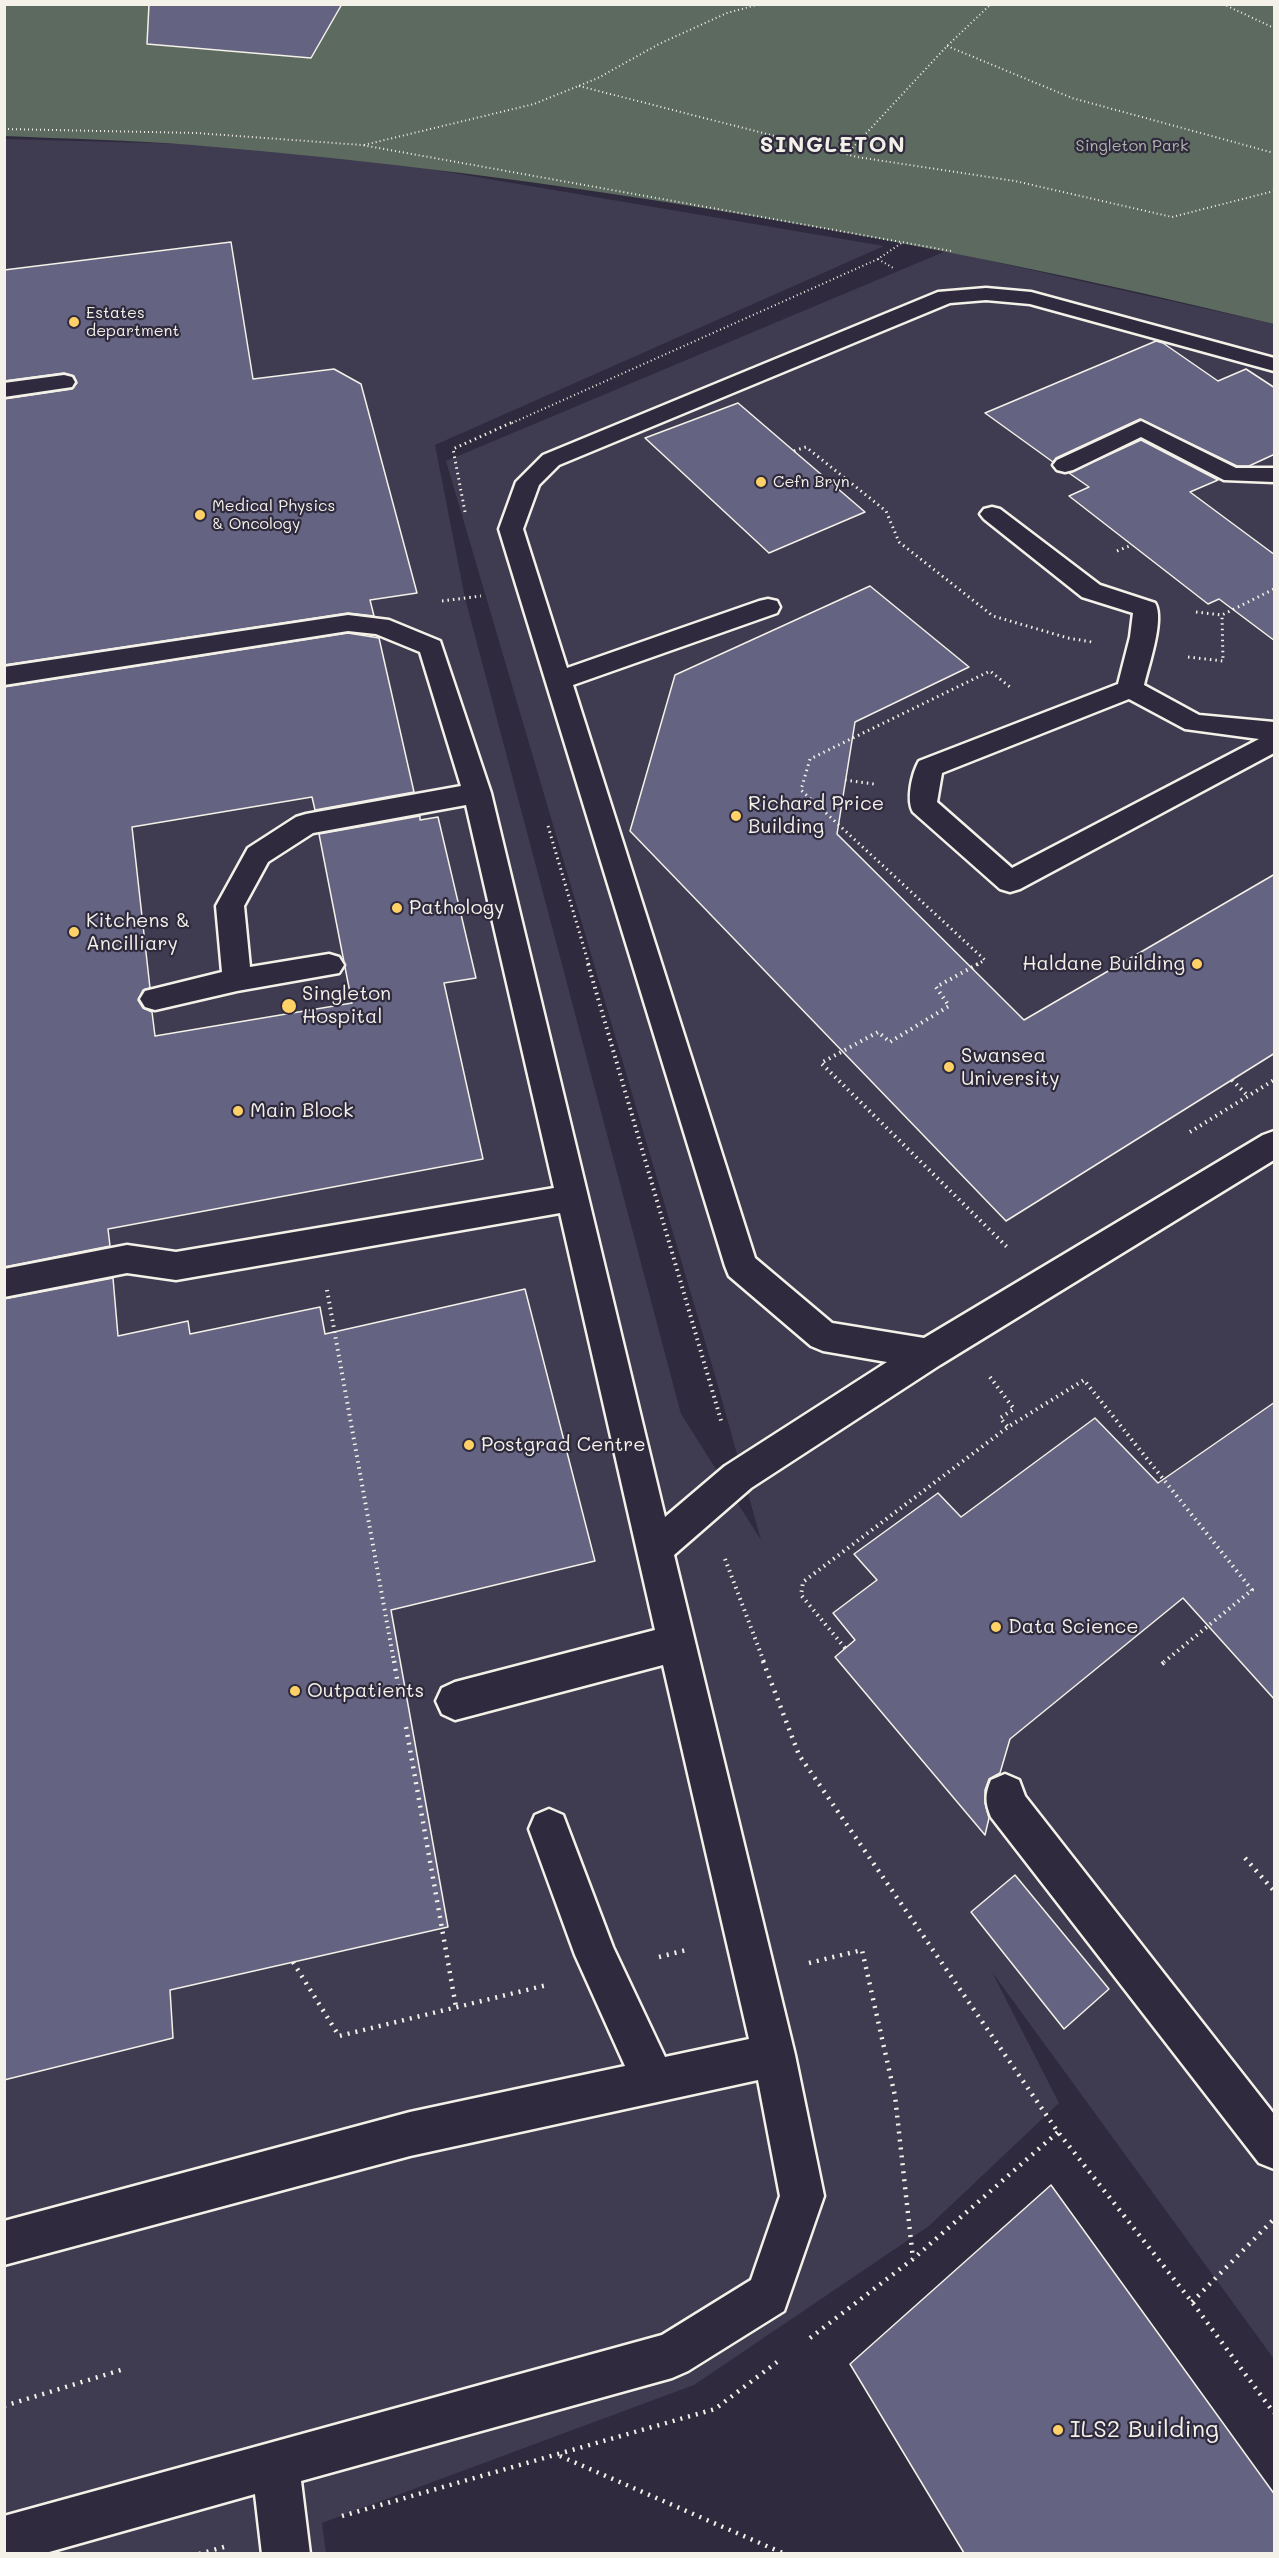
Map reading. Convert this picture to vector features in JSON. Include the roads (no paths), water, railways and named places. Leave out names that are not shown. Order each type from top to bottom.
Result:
[{"type":"lane","points":[[928,1354],[823,1336],[741,1266],[511,529],[528,483],[551,460],[946,297],[986,294],[1031,298],[1275,364]]},
{"type":"lane","points":[[4,390],[64,382]]},
{"type":"lane","points":[[1065,465],[1141,428],[1232,475],[1275,475]]},
{"type":"lane","points":[[992,514],[1091,591],[1146,609],[1143,638],[1130,689]]},
{"type":"lane","points":[[557,681],[768,607]]},
{"type":"lane","points":[[4,676],[348,623],[380,626],[431,647],[477,793],[774,2055],[802,2196],[768,2295],[672,2355],[4,2540]]},
{"type":"lane","points":[[1275,731],[1194,723],[1130,689],[929,768],[923,805],[1010,882],[1275,742]]},
{"type":"lane","points":[[237,980],[230,906],[258,855],[306,824],[477,793]]},
{"type":"lane","points":[[155,999],[237,980],[329,965]]},
{"type":"lane","points":[[654,1549],[738,1477],[928,1354],[1275,1144]]},
{"type":"lane","points":[[4,1283],[127,1259],[176,1266],[572,1198]]},
{"type":"lane","points":[[455,1701],[676,1643]]},
{"type":"lane","points":[[1005,1794],[1005,1803],[1275,2148]]},
{"type":"lane","points":[[549,1829],[604,1971],[653,2080]]},
{"type":"lane","points":[[4,2243],[410,2134],[774,2055]]},
{"type":"lane","points":[[275,2465],[285,2553]]},
{"type":"place","name":"Estates department","points":[[74,322]]},
{"type":"place","name":"Cefn Bryn","points":[[761,482]]},
{"type":"place","name":"Medical Physics & Oncology","points":[[200,515]]},
{"type":"place","name":"Richard Price Building","points":[[736,816]]},
{"type":"place","name":"Pathology","points":[[397,908]]},
{"type":"place","name":"Kitchens & Ancilliary","points":[[74,932]]},
{"type":"place","name":"Haldane Building","points":[[1197,964]]},
{"type":"place","name":"Singleton Hospital","points":[[289,1006]]},
{"type":"place","name":"Swansea University","points":[[949,1067]]},
{"type":"place","name":"Main Block","points":[[238,1111]]},
{"type":"place","name":"Postgrad Centre","points":[[469,1445]]},
{"type":"place","name":"Data Science","points":[[996,1627]]},
{"type":"place","name":"Outpatients","points":[[295,1691]]},
{"type":"place","name":"ILS2 Building","points":[[1058,2430]]},
{"type":"district","name":"SINGLETON","points":[[833,145]]},
{"type":"park label","name":"Singleton Park","points":[[1132,146]]}]
